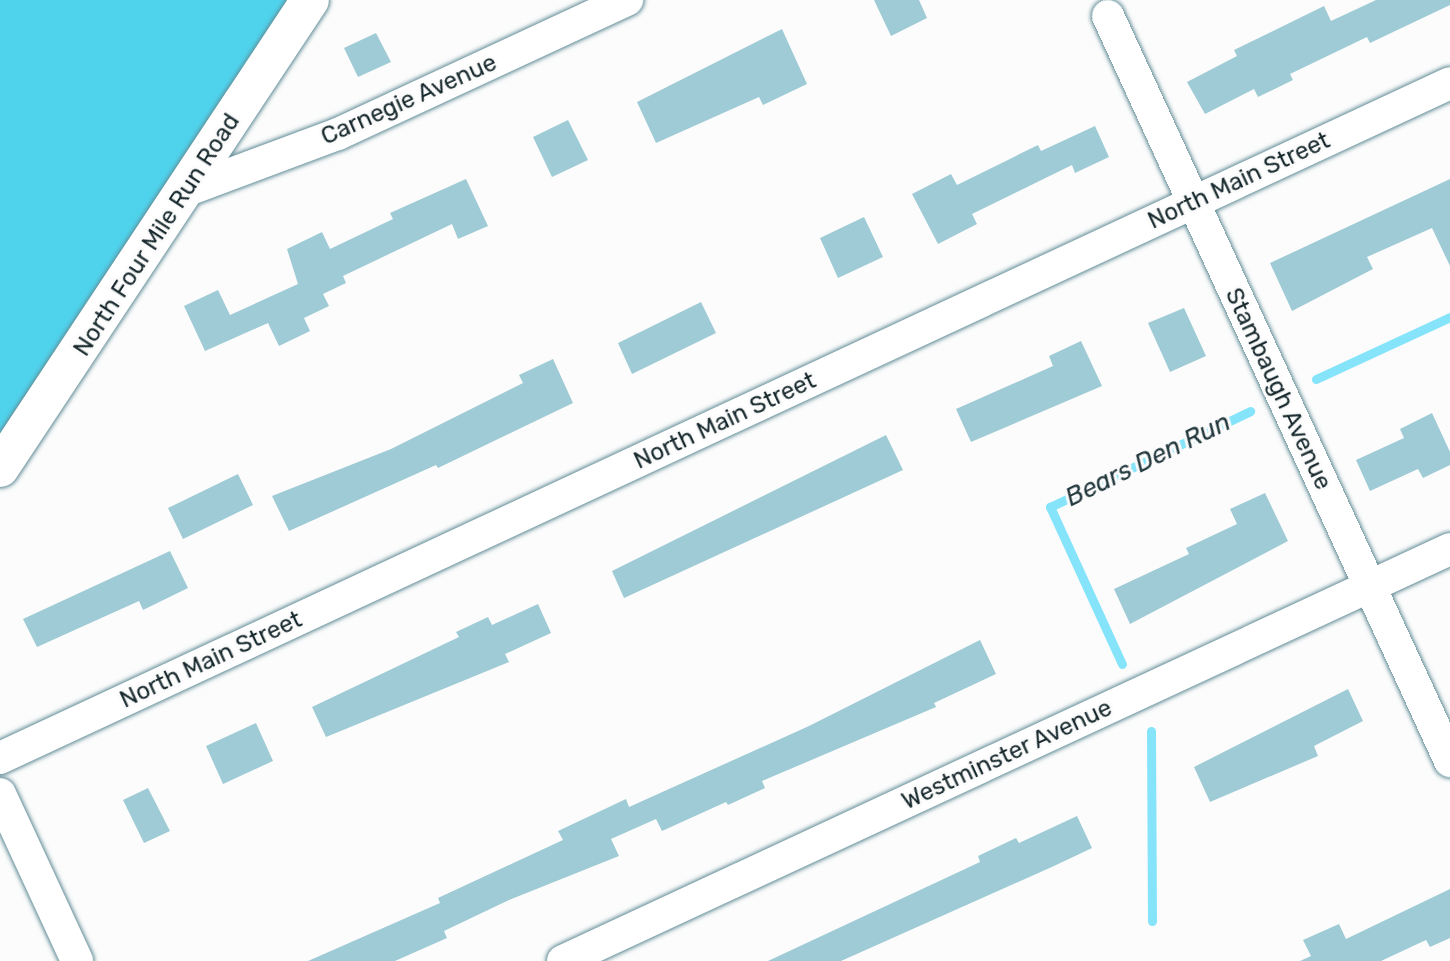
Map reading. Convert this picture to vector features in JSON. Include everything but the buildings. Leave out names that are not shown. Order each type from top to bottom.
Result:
[{"type":"street","name":"North Four Mile Run Road","points":[[0,468],[188,190],[310,0]]},
{"type":"street","name":"Carnegie Avenue","points":[[188,190],[338,135],[627,0]]},
{"type":"street","name":"Stambaugh Avenue","points":[[1108,16],[1450,761]]},
{"type":"street","name":"North Main Street","points":[[0,758],[1450,83]]},
{"type":"street","name":"Westminster Avenue","points":[[563,961],[1450,549]]},
{"type":"street","points":[[0,794],[76,961]]},
{"type":"shaded area","points":[[0,0],[310,0],[0,468]]},
{"type":"waterway","name":"Bears Den Run","points":[[1316,379],[1450,317]]},
{"type":"waterway","name":"Bears Den Run","points":[[1122,664],[1050,507],[1250,411]]},
{"type":"waterway","name":"Bears Den Run","points":[[1151,731],[1152,921]]}]
